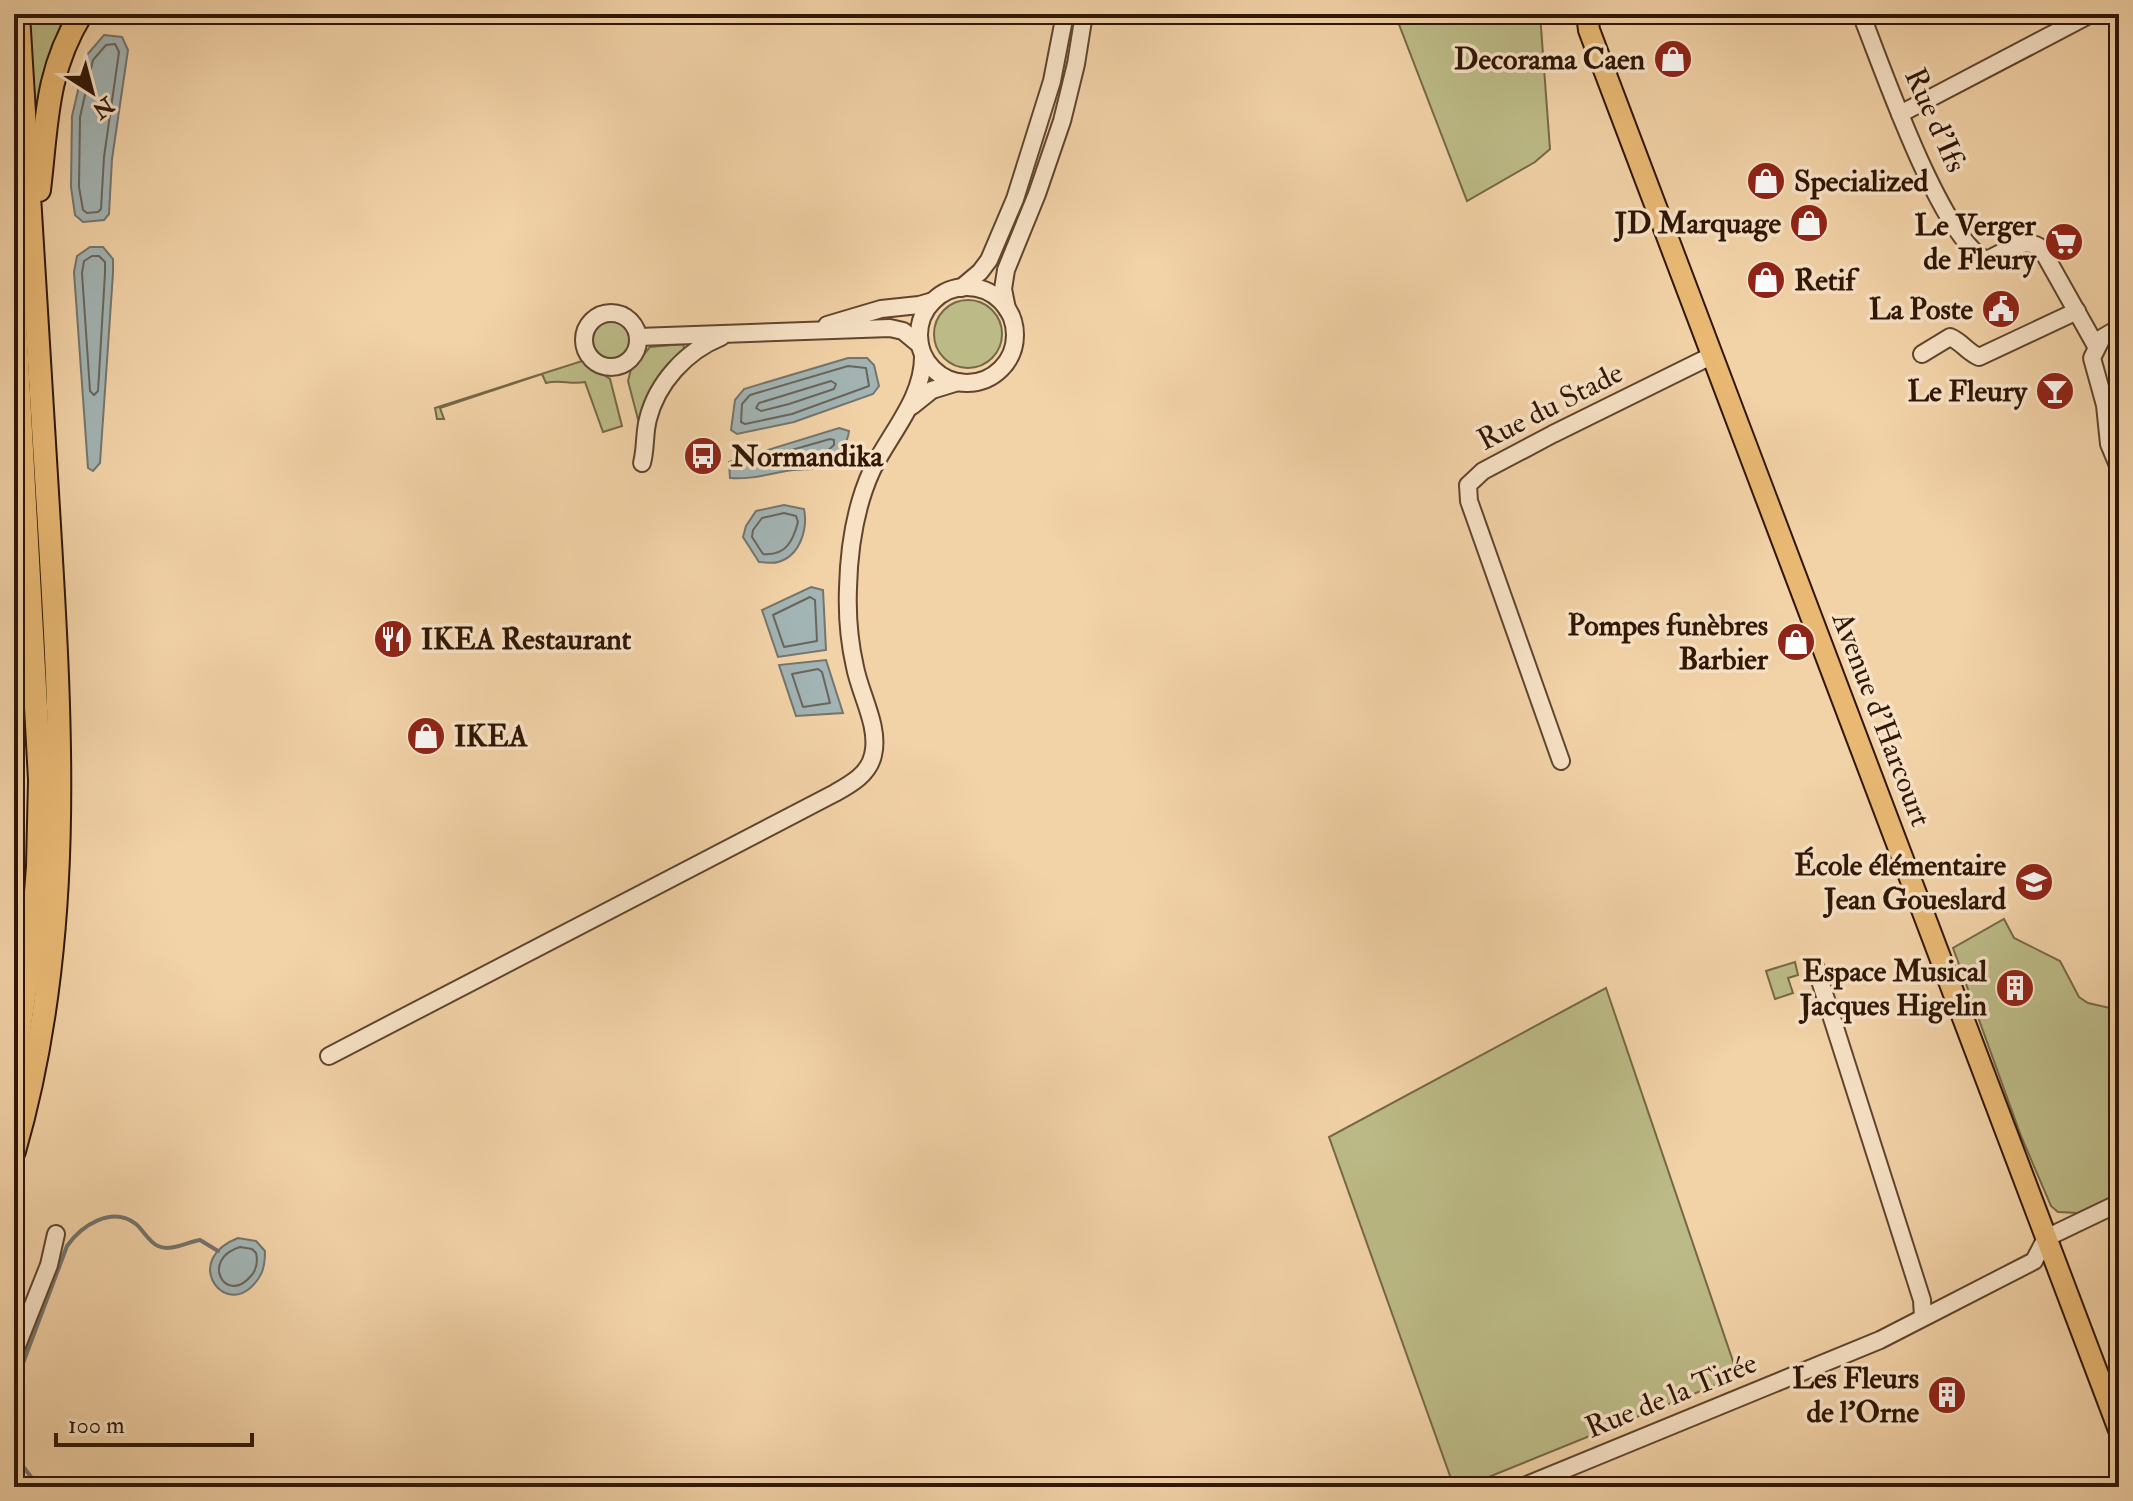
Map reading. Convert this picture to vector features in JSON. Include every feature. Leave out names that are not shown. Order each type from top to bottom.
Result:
[{"type":"highway","points":[[14,1151],[35,1065],[48,986],[56,912],[61,754],[18,14]]},
{"type":"highway","points":[[32,247],[47,103],[57,62],[81,14]]},
{"type":"highway","points":[[14,303],[40,780],[32,945],[14,1064]]},
{"type":"main road","name":"Avenue d'Harcourt","points":[[1585,19],[2119,1430]]},
{"type":"street","points":[[810,330],[881,309],[933,301],[961,288],[980,272],[989,260],[1015,199],[1052,81],[1065,14]]},
{"type":"street","points":[[905,413],[932,390],[987,378],[1007,361],[1015,332],[1003,289],[1006,270],[1062,121],[1084,14]]},
{"type":"street","name":"Rue d'Ifs","points":[[1861,14],[1929,178],[1973,254],[1986,260],[2024,242],[2033,242],[2041,248],[2096,346]]},
{"type":"street","points":[[1900,114],[2091,14]]},
{"type":"street","points":[[961,288],[981,289],[990,293],[1007,309]]},
{"type":"street","points":[[329,1056],[845,787],[862,774],[871,761],[874,749],[873,731],[852,649],[848,603],[850,550],[864,490],[905,413],[922,373],[920,326],[933,301]]},
{"type":"street","points":[[1922,354],[1950,337],[1961,341],[1970,353],[1979,357],[2077,311]]},
{"type":"street","points":[[2119,328],[2102,338],[2092,358],[2105,405],[2109,444],[2119,468]]},
{"type":"street","points":[[638,337],[896,329],[908,334],[942,375],[959,382]]},
{"type":"street","points":[[642,463],[648,417],[667,380],[679,364],[699,348],[734,333]]},
{"type":"street","name":"Rue du Stade","points":[[1561,761],[1469,501],[1468,485],[1483,471],[1527,447],[1713,355]]},
{"type":"street","points":[[1816,968],[1923,1304],[1923,1317]]},
{"type":"street","points":[[2046,1238],[2119,1203]]},
{"type":"street","points":[[14,1353],[49,1265],[56,1234]]},
{"type":"street","name":"Rue de la Tirée","points":[[1522,1487],[1880,1340],[2034,1261],[2046,1238]]},
{"type":"shaded area","points":[[29,14],[73,14],[35,136]]},
{"type":"shaded area","points":[[1395,14],[1540,14],[1550,149],[1535,162],[1467,201]]},
{"type":"shaded area","points":[[968,300],[992,310],[1002,334],[992,358],[968,368],[944,358],[934,334],[944,310]]},
{"type":"shaded area","points":[[612,321],[625,327],[631,340],[625,353],[612,359],[599,353],[593,340],[599,327]]},
{"type":"shaded area","points":[[683,344],[685,351],[640,427],[628,381],[631,369],[650,347]]},
{"type":"shaded area","points":[[582,361],[610,379],[622,426],[603,432],[585,382],[546,383],[542,374],[440,408],[444,419],[437,419],[435,408]]},
{"type":"shaded area","points":[[14,602],[24,760],[18,910],[14,930]]},
{"type":"shaded area","points":[[2004,919],[2014,938],[2060,961],[2079,997],[2088,1003],[2119,1010],[2119,1195],[2078,1213],[2058,1212],[2051,1206],[2021,1136],[1953,948]]},
{"type":"shaded area","points":[[1795,962],[1798,975],[1788,978],[1793,993],[1775,999],[1766,971]]},
{"type":"shaded area","points":[[1606,988],[1738,1376],[1464,1487],[1454,1487],[1329,1137]]},
{"type":"water","points":[[104,35],[122,37],[128,50],[112,159],[109,214],[104,220],[83,222],[75,215],[71,187],[72,116],[86,56]]},
{"type":"water","points":[[90,247],[103,247],[113,259],[100,463],[93,471],[88,468],[74,272],[77,256]]},
{"type":"water","points":[[848,358],[867,358],[874,365],[879,386],[873,394],[794,422],[737,434],[731,430],[735,400],[744,389]]},
{"type":"water","points":[[839,428],[849,431],[846,442],[834,458],[823,466],[730,478],[729,462]]},
{"type":"water","points":[[784,505],[804,509],[805,525],[801,541],[786,559],[774,563],[759,562],[743,537],[746,526],[756,511]]},
{"type":"water","points":[[811,587],[823,590],[826,650],[778,657],[762,610]]},
{"type":"water","points":[[826,660],[843,713],[796,716],[779,665]]},
{"type":"water","points":[[238,1238],[256,1241],[265,1251],[264,1263],[260,1277],[249,1289],[238,1294],[227,1294],[212,1280],[210,1269],[213,1258],[222,1247]]},
{"type":"waterway","points":[[14,1387],[67,1246],[80,1231],[98,1220],[117,1217],[136,1224],[152,1242],[163,1248],[200,1240],[218,1251]]},
{"type":"waterway","points":[[14,1455],[39,1487]]},
{"type":"place","name":"Decorama Caen","points":[[1673,59]]},
{"type":"place","name":"Specialized","points":[[1766,181]]},
{"type":"place","name":"JD Marquage","points":[[1809,223]]},
{"type":"place","name":"Le Verger de Fleury","points":[[2064,242]]},
{"type":"place","name":"Retif","points":[[1766,280]]},
{"type":"place","name":"La Poste","points":[[2001,309]]},
{"type":"place","name":"Le Fleury","points":[[2055,391]]},
{"type":"place","name":"Normandika","points":[[703,456]]},
{"type":"place","name":"IKEA Restaurant","points":[[393,639]]},
{"type":"place","name":"Pompes funèbres Barbier","points":[[1796,642]]},
{"type":"place","name":"IKEA","points":[[426,736]]},
{"type":"place","name":"École élémentaire Jean Goueslard","points":[[2034,882]]},
{"type":"place","name":"Espace Musical Jacques Higelin","points":[[2015,988]]},
{"type":"place","name":"Les Fleurs de l'Orne","points":[[1947,1395]]}]
